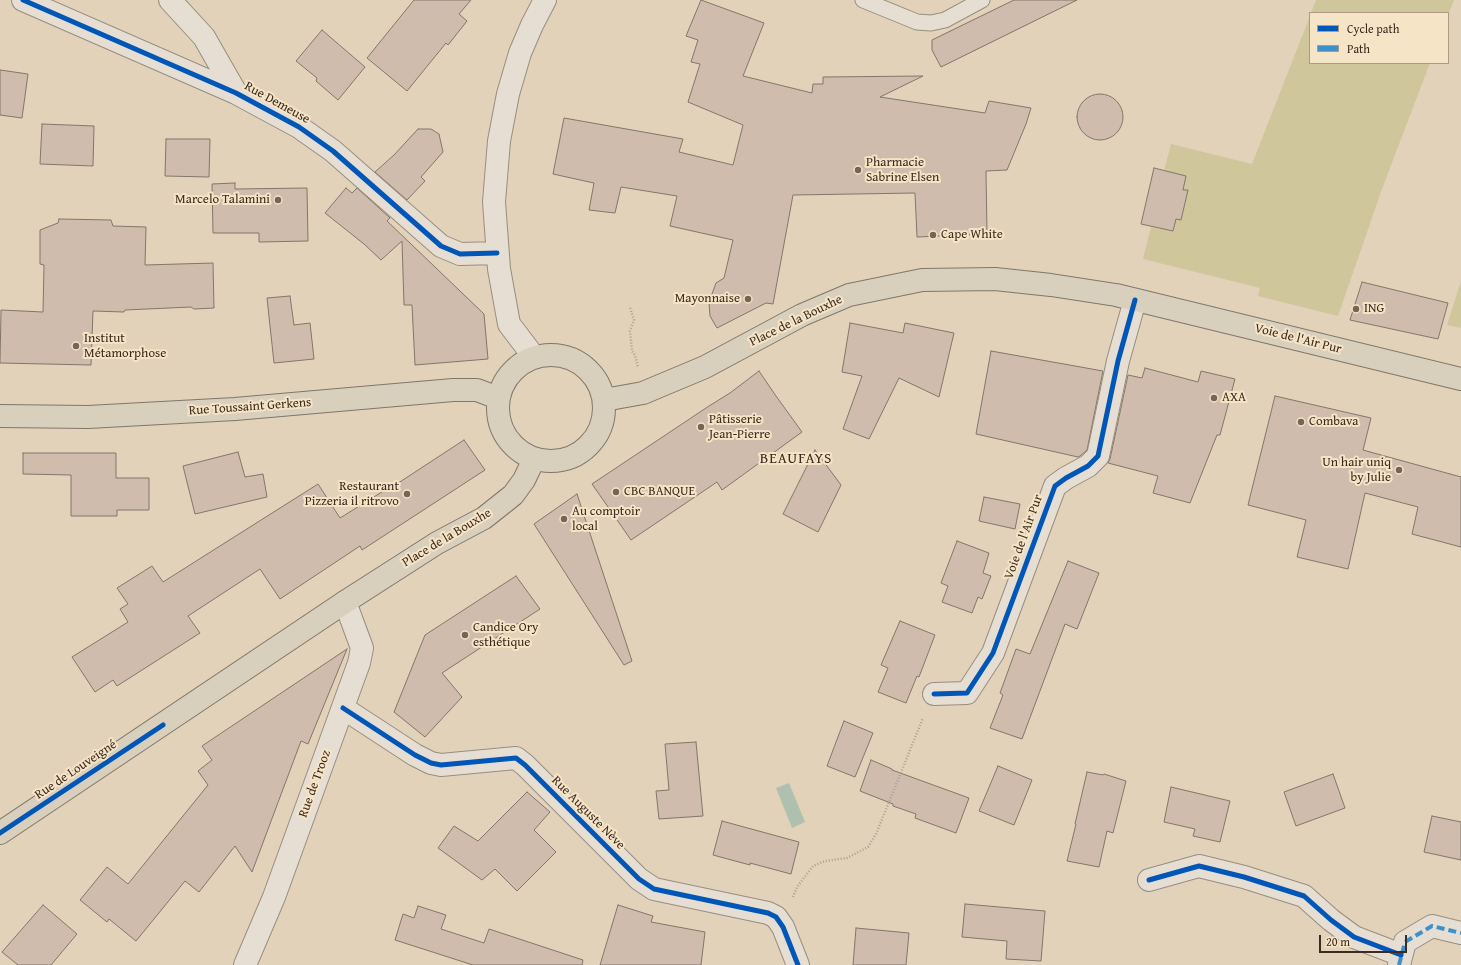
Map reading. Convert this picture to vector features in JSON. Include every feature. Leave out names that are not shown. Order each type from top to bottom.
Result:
[{"type":"main road","name":"Place de la Bouxhe","points":[[604,400],[643,393],[705,367],[802,315],[849,295],[922,280],[995,279],[1052,285],[1126,297]]},
{"type":"main road","name":"Voie de l'Air Pur","points":[[1126,297],[1461,379]]},
{"type":"main road","points":[[552,355],[571,358],[576,361],[586,368],[598,382],[604,400],[604,416],[600,431],[591,444],[580,454],[565,460],[550,462],[534,460],[521,453],[510,442],[501,429],[498,414],[498,398],[505,381],[517,366],[534,357],[552,355]]},
{"type":"main road","name":"Rue Toussaint Gerkens","points":[[0,416],[88,418],[235,409],[453,390],[477,390],[498,398]]},
{"type":"main road","name":"Place de la Bouxhe","points":[[345,602],[437,543],[484,518],[513,495],[524,480],[534,460]]},
{"type":"main road","name":"Rue de Louveigné","points":[[0,833],[345,602]]},
{"type":"street","name":"Rue Demeuse","points":[[23,0],[236,93],[299,127],[333,151],[441,246],[460,254],[497,253]]},
{"type":"street","points":[[170,0],[204,37],[236,93]]},
{"type":"street","points":[[534,357],[509,324],[497,253],[494,202],[499,141],[508,94],[520,53],[545,0]]},
{"type":"street","name":"Voie de l'Air Pur","points":[[934,694],[967,693],[993,653],[1055,486],[1088,466],[1098,456],[1118,361],[1126,297]]},
{"type":"street","name":"Rue de Trooz","points":[[245,965],[274,897],[359,663],[362,648],[345,602]]},
{"type":"street","name":"Rue Auguste Nève","points":[[342,708],[432,763],[441,765],[516,758],[525,765],[639,879],[654,889],[768,913],[776,917],[780,923]]},
{"type":"street","points":[[1149,880],[1199,866],[1244,877],[1304,896],[1331,920],[1354,937],[1400,960],[1405,942],[1432,926],[1461,933]]},
{"type":"street","points":[[780,923],[798,965]]},
{"type":"lane","points":[[863,0],[918,22],[931,23],[945,20],[982,0]]},
{"type":"path","points":[[630,308],[634,320],[630,332],[632,351],[635,355],[643,393]]},
{"type":"path","points":[[780,923],[787,912],[797,887],[813,866],[825,861],[847,858],[868,847],[876,834],[934,694]]},
{"type":"shaded area","points":[[1316,0],[1454,0],[1449,12],[1311,12]]},
{"type":"shaded area","points":[[1309,19],[1309,64],[1430,64],[1382,189],[1338,316],[1258,296],[1260,288],[1143,259],[1151,227],[1173,231],[1176,219],[1181,220],[1188,190],[1183,190],[1164,171],[1171,144],[1252,164]]},
{"type":"shaded area","points":[[1461,281],[1461,328],[1447,325]]},
{"type":"shaded area","points":[[789,783],[805,822],[792,828],[776,788]]},
{"type":"building","points":[[414,0],[471,0],[459,14],[467,21],[448,45],[446,43],[407,91],[367,58]]},
{"type":"building","points":[[701,0],[764,23],[743,76],[812,93],[813,84],[823,84],[823,77],[923,76],[880,97],[985,113],[989,101],[1031,108],[1007,170],[986,171],[987,234],[917,237],[915,193],[793,195],[773,304],[766,303],[717,328],[710,316],[709,302],[716,283],[724,278],[733,240],[670,226],[677,196],[621,187],[615,213],[589,210],[594,183],[553,174],[564,118],[683,139],[679,152],[733,165],[743,125],[688,102],[700,64],[691,62],[698,40],[686,36]]},
{"type":"building","points":[[1014,0],[1077,0],[941,67],[932,50],[932,40]]},
{"type":"building","points":[[322,30],[365,67],[338,100],[316,81],[317,78],[296,61]]},
{"type":"building","points":[[0,70],[28,74],[22,118],[0,115]]},
{"type":"building","points":[[1095,94],[1105,94],[1113,98],[1119,104],[1123,112],[1123,122],[1119,130],[1113,136],[1105,140],[1095,140],[1087,136],[1081,130],[1077,122],[1077,112],[1081,104],[1087,98]]},
{"type":"building","points":[[42,124],[94,126],[93,166],[40,164]]},
{"type":"building","points":[[418,129],[431,129],[439,134],[443,152],[421,177],[425,181],[407,200],[375,172],[394,155]]},
{"type":"building","points":[[166,139],[210,139],[209,177],[165,176]]},
{"type":"building","points":[[1154,168],[1186,176],[1183,190],[1188,190],[1181,220],[1176,219],[1173,231],[1141,224]]},
{"type":"building","points":[[235,183],[235,189],[307,188],[308,241],[259,242],[259,233],[213,233],[212,184]]},
{"type":"building","points":[[346,188],[352,193],[357,188],[390,218],[387,221],[484,314],[488,359],[415,365],[412,305],[404,305],[402,241],[381,260],[364,244],[325,213]]},
{"type":"building","points":[[59,219],[111,220],[113,226],[146,227],[145,265],[213,263],[214,308],[194,309],[191,307],[125,310],[124,312],[93,311],[91,365],[0,363],[1,310],[43,312],[44,265],[40,264],[40,230],[58,223]]},
{"type":"building","points":[[1362,282],[1448,303],[1438,339],[1350,320]]},
{"type":"building","points":[[290,296],[294,325],[310,323],[314,359],[274,363],[267,298]]},
{"type":"building","points":[[850,323],[903,333],[905,323],[954,333],[939,397],[899,378],[869,439],[843,429],[862,376],[842,372]]},
{"type":"building","points":[[991,351],[1103,371],[1087,450],[1078,457],[976,434]]},
{"type":"building","points":[[1145,368],[1198,382],[1201,371],[1235,379],[1220,435],[1217,435],[1190,503],[1153,493],[1158,476],[1108,463],[1128,375],[1142,378]]},
{"type":"building","points":[[759,371],[802,432],[722,490],[717,482],[631,540],[592,484],[730,393]]},
{"type":"building","points":[[1275,396],[1371,418],[1363,450],[1461,477],[1461,547],[1412,534],[1418,507],[1365,493],[1348,569],[1297,557],[1306,520],[1248,505]]},
{"type":"building","points":[[464,440],[485,470],[362,550],[360,546],[280,599],[260,569],[188,616],[200,633],[117,686],[113,680],[95,692],[72,657],[128,622],[120,609],[128,604],[117,588],[152,566],[163,582],[318,484],[340,518],[385,490],[386,491]]},
{"type":"building","points":[[815,450],[841,485],[818,532],[783,514]]},
{"type":"building","points":[[238,452],[245,477],[263,474],[267,497],[195,514],[183,466]]},
{"type":"building","points":[[23,453],[116,453],[116,478],[149,478],[149,510],[117,510],[117,516],[71,516],[71,475],[23,474]]},
{"type":"building","points":[[577,494],[632,661],[624,665],[534,524]]},
{"type":"building","points":[[984,497],[1020,504],[1015,529],[979,521]]},
{"type":"building","points":[[957,541],[989,553],[983,573],[991,576],[982,599],[978,597],[972,613],[942,602],[948,586],[941,583]]},
{"type":"building","points":[[1068,561],[1099,573],[1077,629],[1065,624],[1022,739],[990,728],[1003,695],[1000,693],[1016,649],[1030,654]]},
{"type":"building","points":[[516,576],[540,609],[442,673],[462,697],[425,737],[394,712],[425,635]]},
{"type":"building","points":[[900,621],[935,635],[919,677],[917,676],[906,703],[878,692],[888,668],[881,665]]},
{"type":"building","points":[[347,649],[308,744],[301,741],[252,872],[235,846],[199,892],[185,881],[136,941],[109,919],[107,922],[80,900],[107,867],[128,884],[208,785],[198,771],[212,760],[202,746]]},
{"type":"building","points":[[844,721],[873,733],[855,777],[827,766]]},
{"type":"building","points":[[696,742],[703,816],[659,819],[656,791],[669,790],[665,744]]},
{"type":"building","points":[[871,760],[892,770],[969,798],[956,833],[915,818],[916,814],[893,806],[893,804],[860,791]]},
{"type":"building","points":[[998,766],[1032,780],[1014,825],[979,811]]},
{"type":"building","points":[[1087,772],[1104,774],[1126,781],[1113,833],[1107,831],[1099,867],[1067,861]]},
{"type":"building","points":[[1333,774],[1345,808],[1296,826],[1284,792]]},
{"type":"building","points":[[1171,787],[1230,801],[1220,842],[1193,836],[1195,829],[1164,822]]},
{"type":"building","points":[[527,792],[550,812],[534,830],[556,852],[517,891],[495,869],[482,880],[438,848],[454,826],[478,841]]},
{"type":"building","points":[[1432,816],[1461,822],[1461,860],[1424,852]]},
{"type":"building","points":[[722,821],[799,842],[791,874],[713,855]]},
{"type":"building","points":[[965,904],[1045,911],[1041,961],[1006,959],[1007,941],[962,937]]},
{"type":"building","points":[[43,905],[77,934],[51,965],[18,965],[2,952]]},
{"type":"building","points":[[618,905],[653,916],[651,922],[705,932],[701,965],[600,965]]},
{"type":"building","points":[[418,906],[446,915],[441,929],[484,943],[489,929],[583,960],[582,965],[473,965],[395,940],[403,914],[414,918]]},
{"type":"building","points":[[856,928],[909,933],[906,965],[853,965]]},
{"type":"marked path","points":[[1399,965],[1405,942],[1432,926],[1461,933]]},
{"type":"cycle path","points":[[23,0],[236,93],[299,127],[333,151],[441,246],[460,254],[497,253]]},
{"type":"cycle path","points":[[934,694],[967,693],[993,653],[1055,486],[1088,466],[1098,456],[1118,361],[1135,300]]},
{"type":"cycle path","points":[[343,708],[415,755],[431,763],[441,765],[516,758],[525,765],[639,879],[654,889],[768,913],[776,917],[783,927],[798,965]]},
{"type":"cycle path","points":[[0,833],[163,725]]},
{"type":"cycle path","points":[[1149,880],[1199,866],[1244,877],[1304,896],[1331,920],[1354,937],[1401,955]]},
{"type":"place","name":"Pharmacie Sabrine Elsen","points":[[858,170]]},
{"type":"place","name":"Marcelo Talamini","points":[[278,200]]},
{"type":"place","name":"Cape White","points":[[933,235]]},
{"type":"place","name":"Mayonnaise","points":[[748,299]]},
{"type":"place","name":"ING","points":[[1356,309]]},
{"type":"place","name":"Institut Métamorphose","points":[[76,346]]},
{"type":"place","name":"AXA","points":[[1214,398]]},
{"type":"place","name":"Combava","points":[[1301,422]]},
{"type":"place","name":"Pâtisserie Jean-Pierre","points":[[701,427]]},
{"type":"place","name":"Un hair uniq by Julie","points":[[1399,470]]},
{"type":"place","name":"CBC BANQUE","points":[[616,492]]},
{"type":"place","name":"Restaurant Pizzeria il ritrovo","points":[[407,494]]},
{"type":"place","name":"Au comptoir local","points":[[564,519]]},
{"type":"place","name":"Candice Ory esthétique","points":[[465,635]]},
{"type":"district","name":"BEAUFAYS","points":[[796,459]]}]
